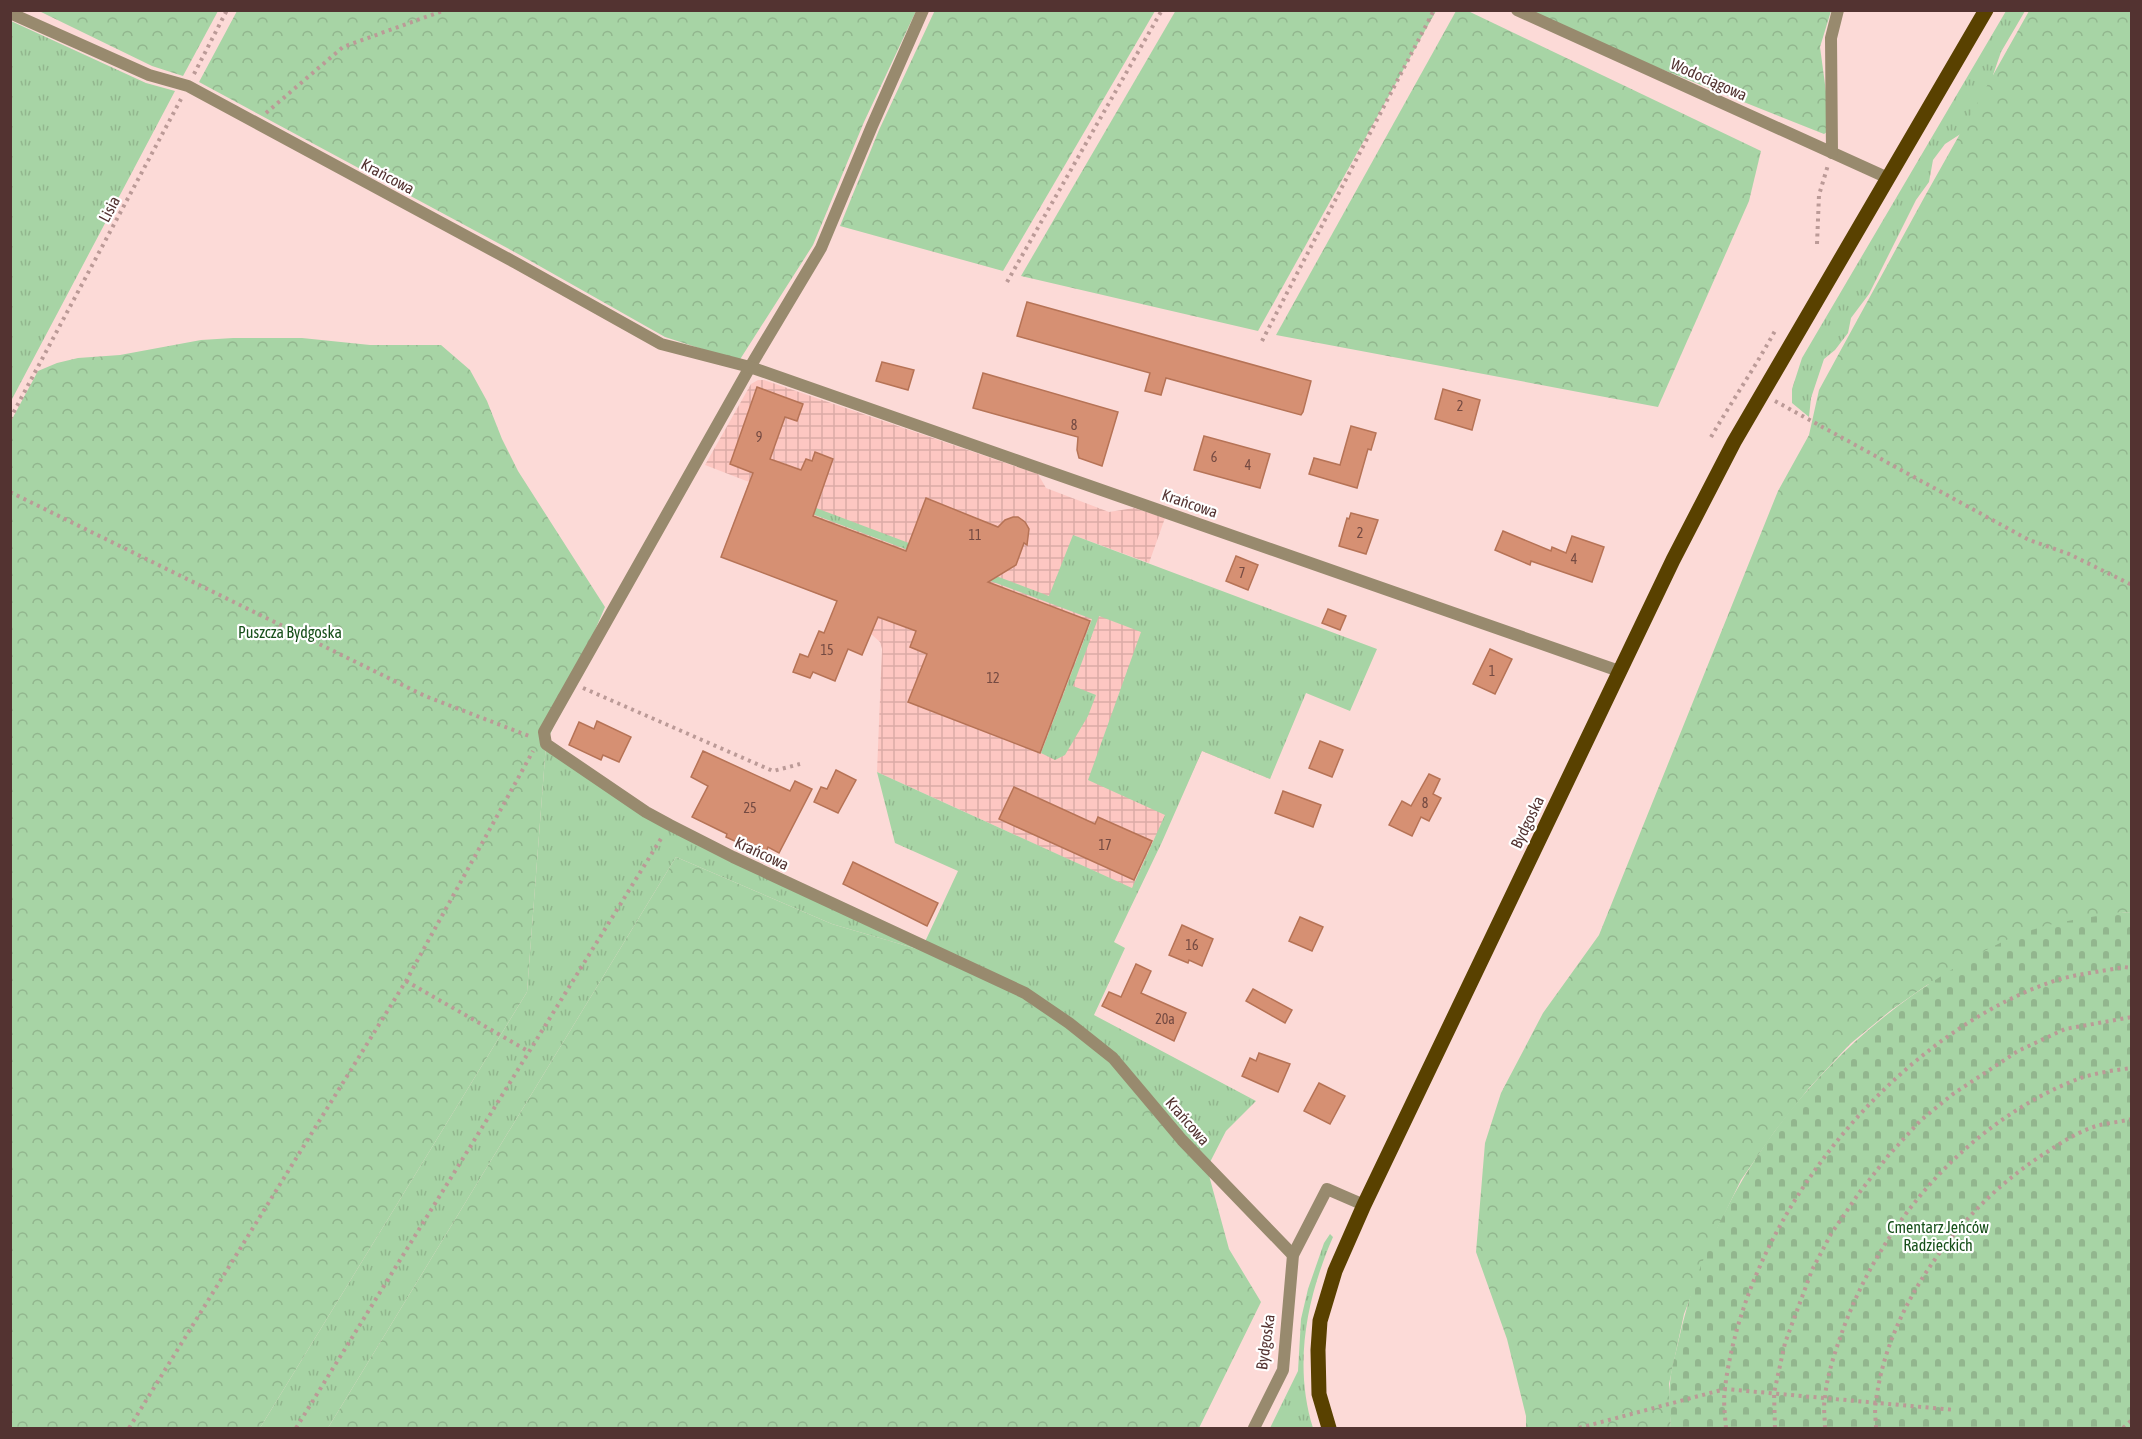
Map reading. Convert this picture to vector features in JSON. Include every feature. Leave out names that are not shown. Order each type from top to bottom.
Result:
[{"type":"main road","name":"Bydgoska","points":[[1329,1428],[1319,1394],[1320,1321],[1335,1271],[1364,1205],[1619,671],[1734,442],[1986,10]]},
{"type":"street","points":[[542,742],[544,732],[750,366],[821,248],[923,10]]},
{"type":"street","name":"Wodociągowa","points":[[1517,10],[1888,178]]},
{"type":"street","points":[[1832,153],[1831,38],[1838,10]]},
{"type":"street","name":"Krańcowa","points":[[10,13],[149,75],[188,86],[661,344],[750,366],[1619,671]]},
{"type":"street","name":"Krańcowa","points":[[542,742],[646,812],[670,825],[733,858],[1025,993],[1069,1023],[1113,1058],[1182,1140],[1293,1256]]},
{"type":"street","points":[[1293,1256],[1327,1189],[1364,1205]]},
{"type":"street","name":"Bydgoska","points":[[1254,1428],[1283,1370],[1293,1256]]},
{"type":"path","name":"Lisia","points":[[10,418],[227,10]]},
{"type":"path","points":[[255,123],[343,47],[445,10]]},
{"type":"path","points":[[1007,282],[1162,10]]},
{"type":"path","points":[[1262,341],[1434,10]]},
{"type":"path","points":[[1817,244],[1819,195],[1832,153]]},
{"type":"path","points":[[1711,437],[1776,329]]},
{"type":"path","points":[[1761,393],[2029,540],[2069,555],[2132,585]]},
{"type":"path","points":[[10,492],[425,696],[542,742],[406,981],[129,1428]]},
{"type":"path","points":[[572,683],[773,771],[800,764]]},
{"type":"path","points":[[296,1428],[670,825]]},
{"type":"path","points":[[1726,1428],[1725,1389],[1737,1329],[1767,1250],[1788,1208],[1845,1132],[1888,1084],[1923,1054],[1994,1008],[2050,982],[2132,968]]},
{"type":"path","points":[[406,981],[528,1051]]},
{"type":"path","points":[[1775,1428],[1774,1393],[1785,1343],[1812,1270],[1831,1234],[1888,1156],[1922,1120],[1953,1094],[2018,1051],[2065,1029],[2132,1017]]},
{"type":"path","points":[[1825,1428],[1824,1398],[1833,1356],[1858,1291],[1874,1260],[1899,1223],[1934,1181],[1956,1157],[1983,1134],[2042,1095],[2080,1078],[2132,1068]]},
{"type":"path","points":[[1876,1428],[1875,1402],[1882,1370],[1904,1312],[1918,1285],[1965,1222],[1991,1193],[2007,1180],[2066,1140],[2096,1126],[2132,1119]]},
{"type":"path","points":[[1579,1428],[1725,1389],[1955,1410]]},
{"type":"path","points":[[2122,1428],[2132,1420]]},
{"type":"shaded area","points":[[764,380],[1038,474],[1046,488],[1109,512],[1134,508],[1165,518],[1149,563],[1073,535],[1301,691],[1270,779],[1202,751],[1138,891],[877,772],[882,649],[880,642],[870,633],[876,617],[721,556],[749,482],[705,465],[751,384]]},
{"type":"green space","points":[[935,10],[1155,11],[1003,271],[840,226],[879,130]]},
{"type":"green space","points":[[1176,10],[1436,11],[1258,331],[1021,276]]},
{"type":"green space","points":[[39,11],[218,11],[183,76],[152,66]]},
{"type":"green space","points":[[237,11],[916,11],[864,122],[813,245],[739,361],[665,337],[520,255],[199,82]]},
{"type":"green space","points":[[1456,11],[1468,11],[1761,151],[1749,201],[1658,407],[1276,335]]},
{"type":"green space","points":[[1516,11],[1831,11],[1820,47],[1831,129],[1824,134]]},
{"type":"green space","points":[[2006,11],[2025,11],[2001,52],[1993,75],[1997,88],[1973,126],[1945,144],[1933,160],[1929,182],[1916,200],[1869,294],[1851,318],[1848,333],[1835,350],[1824,359],[1811,398],[1809,417],[1792,403],[1792,389],[1802,358]]},
{"type":"green space","points":[[2029,11],[2131,11],[2131,913],[2121,912],[1927,985],[1890,1011],[1850,1044],[1809,1088],[1741,1180],[1718,1227],[1684,1314],[1669,1384],[1671,1428],[1526,1428],[1526,1416],[1507,1339],[1476,1252],[1485,1143],[1501,1093],[1543,1013],[1599,935],[1778,491],[1809,435],[1819,390]]},
{"type":"green space","points":[[11,21],[146,83],[175,91],[11,401]]},
{"type":"green space","name":"Puszcza Bydgoska","points":[[302,338],[370,345],[441,345],[470,370],[487,401],[518,471],[605,607],[546,744],[527,992],[260,1428],[11,1428],[11,421],[38,371],[57,363],[78,358],[120,355],[201,340]]},
{"type":"green space","points":[[750,483],[1049,596],[1073,535],[1377,649],[1350,711],[1306,693],[1270,779],[1202,751],[1114,942],[1125,948],[1094,1015],[1256,1101],[1226,1131],[1207,1168],[948,958],[832,924],[676,857],[328,1428],[260,1428],[527,992],[546,744],[646,812],[923,946],[958,871],[895,843],[877,772],[1132,888],[1165,815],[1088,780],[1141,632],[1099,616],[1073,686],[1096,695],[1088,716],[1065,755],[1055,760],[1041,753],[1092,619],[748,490]]},
{"type":"green space","points":[[676,857],[832,924],[948,958],[1025,993],[1113,1058],[1207,1168],[1229,1249],[1261,1302],[1199,1428],[328,1428]]},
{"type":"green space","name":"Cmentarz Jeńców Radzieckich","points":[[2121,912],[2132,913],[2131,1428],[1671,1428],[1669,1394],[1673,1363],[1693,1287],[1715,1232],[1742,1181],[1774,1132],[1810,1087],[1851,1046],[1895,1008],[1975,956],[2020,934],[2042,927]]},
{"type":"green space","points":[[1330,1234],[1333,1237],[1316,1283],[1306,1331],[1304,1380],[1313,1428],[1270,1428],[1298,1371],[1301,1319],[1308,1289],[1324,1243]]},
{"type":"building","points":[[1027,302],[1311,381],[1303,412],[1301,415],[1166,378],[1161,395],[1145,391],[1150,373],[1017,336]]},
{"type":"building","points":[[882,362],[914,370],[908,390],[876,381]]},
{"type":"building","points":[[983,373],[1118,412],[1102,466],[1079,458],[1078,437],[973,408]]},
{"type":"building","points":[[757,387],[803,404],[797,421],[785,417],[770,459],[801,470],[806,459],[812,461],[815,452],[833,459],[813,516],[906,551],[926,498],[998,527],[1005,520],[1013,517],[1018,517],[1025,522],[1029,529],[1027,545],[1024,543],[1016,565],[988,582],[1090,621],[1040,753],[908,702],[927,654],[910,647],[916,631],[878,617],[862,655],[848,649],[835,681],[813,672],[810,678],[793,672],[800,654],[808,657],[819,631],[824,633],[837,601],[721,557],[753,473],[730,464]]},
{"type":"building","points":[[1443,389],[1480,400],[1472,430],[1435,419]]},
{"type":"building","points":[[1351,426],[1376,433],[1371,450],[1368,449],[1357,488],[1309,474],[1314,458],[1340,465]]},
{"type":"building","points":[[1204,436],[1270,454],[1260,488],[1194,470]]},
{"type":"building","points":[[1351,513],[1378,520],[1366,554],[1339,546],[1347,518],[1349,519]]},
{"type":"building","points":[[1503,531],[1551,551],[1552,547],[1566,553],[1572,536],[1604,547],[1592,582],[1531,561],[1530,565],[1495,550]]},
{"type":"building","points":[[1236,556],[1258,565],[1248,590],[1226,581]]},
{"type":"building","points":[[1328,609],[1346,616],[1340,630],[1322,623]]},
{"type":"building","points":[[1490,649],[1512,659],[1495,694],[1473,684]]},
{"type":"building","points":[[597,721],[631,737],[619,762],[603,755],[601,760],[569,745],[579,722],[594,729]]},
{"type":"building","points":[[1320,741],[1343,750],[1332,777],[1309,768]]},
{"type":"building","points":[[703,751],[790,791],[795,781],[812,789],[779,853],[768,847],[765,855],[726,837],[727,834],[692,817],[708,786],[691,777]]},
{"type":"building","points":[[836,770],[856,780],[838,813],[814,802],[821,787],[827,789]]},
{"type":"building","points":[[1429,774],[1440,779],[1433,794],[1441,798],[1429,821],[1421,817],[1412,836],[1389,825],[1402,801],[1411,806]]},
{"type":"building","points":[[1014,787],[1095,824],[1098,817],[1152,841],[1134,880],[999,819]]},
{"type":"building","points":[[1283,791],[1321,805],[1313,827],[1275,813]]},
{"type":"building","points":[[853,862],[938,903],[927,926],[843,884]]},
{"type":"building","points":[[1300,917],[1323,927],[1312,951],[1289,941]]},
{"type":"building","points":[[1182,925],[1213,939],[1202,966],[1169,955]]},
{"type":"building","points":[[1136,964],[1151,971],[1141,993],[1186,1013],[1174,1041],[1102,1006],[1109,992],[1121,997]]},
{"type":"building","points":[[1253,989],[1292,1010],[1285,1023],[1246,1001]]},
{"type":"building","points":[[1259,1053],[1290,1064],[1278,1092],[1242,1076],[1250,1058],[1256,1061]]},
{"type":"building","points":[[1319,1083],[1345,1096],[1330,1124],[1304,1111]]}]
